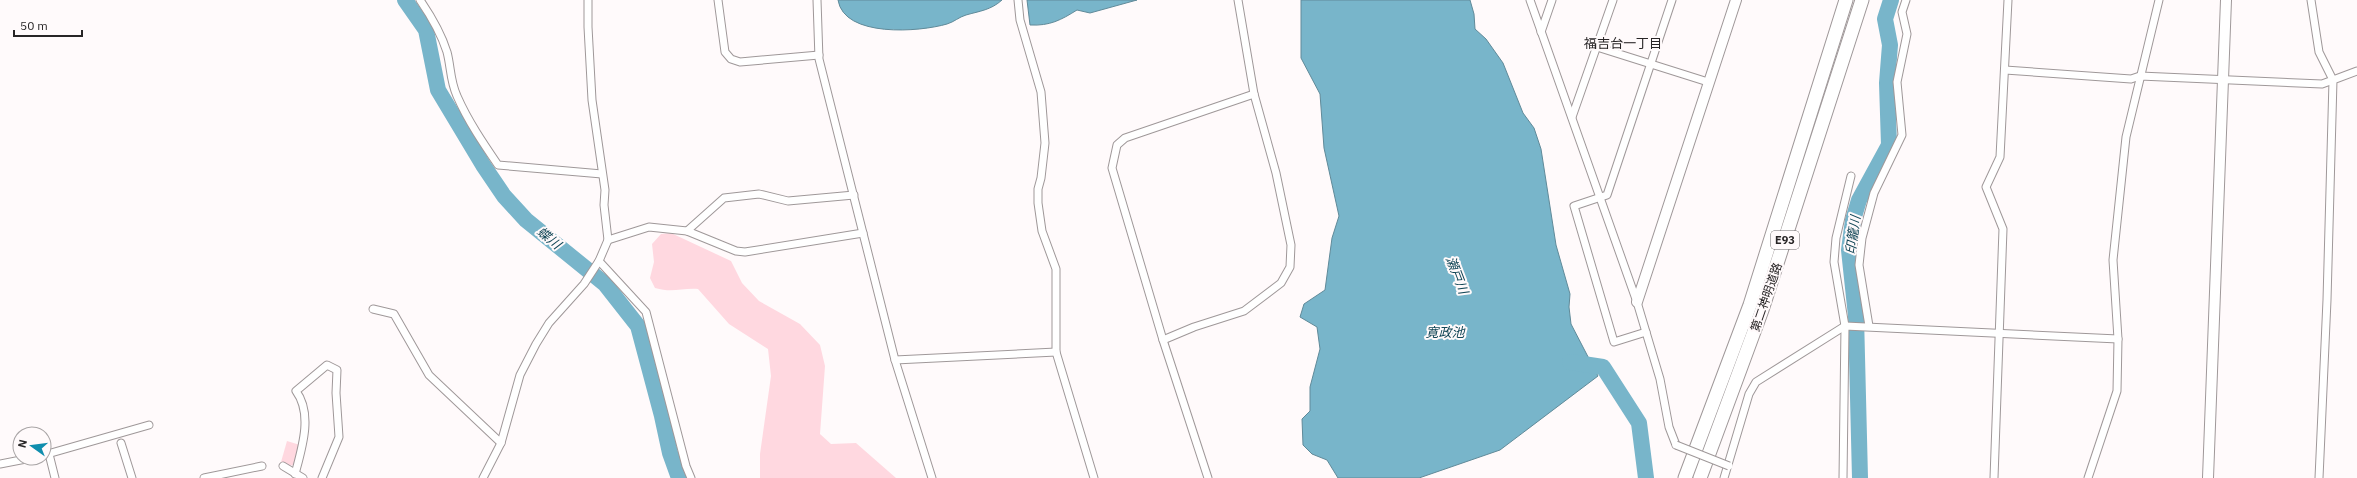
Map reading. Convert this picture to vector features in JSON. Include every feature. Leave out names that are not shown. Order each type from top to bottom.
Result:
[{"type":"highway","name":"第二神明道路","points":[[1685,478],[1750,305],[1846,0]]},
{"type":"highway","name":"第二神明道路","points":[[1700,478],[1762,310],[1862,0]]},
{"type":"street","points":[[420,0],[433,19],[447,52],[449,74],[457,96],[478,135],[498,165],[602,174]]},
{"type":"street","points":[[483,478],[501,443],[520,376],[536,344],[549,323],[584,284],[599,261],[608,240],[604,205],[605,190],[592,100],[588,0]]},
{"type":"street","points":[[718,0],[725,52],[731,59],[740,62],[819,55]]},
{"type":"street","points":[[817,0],[819,55],[895,360],[932,478]]},
{"type":"street","points":[[1018,0],[1020,20],[1041,92],[1045,143],[1041,178],[1038,189],[1038,203],[1042,231],[1056,269],[1056,352],[1094,478]]},
{"type":"street","points":[[1163,340],[1194,327],[1244,311],[1281,283],[1290,267],[1291,245],[1276,173],[1254,94],[1238,0]]},
{"type":"street","points":[[1530,0],[1637,302],[1660,379],[1670,427],[1676,445],[1729,466]]},
{"type":"street","points":[[1541,32],[1552,0]]},
{"type":"street","points":[[1572,117],[1613,0]]},
{"type":"street","points":[[1646,332],[1614,342],[1574,206],[1600,196],[1607,195],[1672,0]]},
{"type":"street","points":[[1637,302],[1736,0]]},
{"type":"street","points":[[1869,326],[1859,265],[1862,238],[1874,193],[1902,135],[1897,82],[1907,34],[1902,12],[1906,0]]},
{"type":"street","points":[[1994,478],[2003,229],[1986,187],[2000,157],[2008,0]]},
{"type":"street","points":[[2088,478],[2117,391],[2118,340],[2114,260],[2126,137],[2158,0]]},
{"type":"street","points":[[2208,478],[2226,0]]},
{"type":"street","points":[[2311,0],[2319,52],[2333,80],[2327,300],[2319,478]]},
{"type":"street","points":[[1597,47],[1708,82]]},
{"type":"street","points":[[2005,70],[2131,79],[2140,76],[2224,81],[2322,84],[2357,71]]},
{"type":"street","points":[[1208,478],[1163,340],[1112,168],[1117,145],[1125,138],[1254,94]]},
{"type":"street","points":[[1843,478],[1845,326],[1834,262],[1836,238],[1851,176]]},
{"type":"street","points":[[688,231],[724,198],[759,194],[788,201],[854,195]]},
{"type":"street","points":[[608,240],[648,227],[688,231],[736,251],[745,252],[863,233]]},
{"type":"street","points":[[599,261],[646,312],[686,466],[691,478]]},
{"type":"street","points":[[373,309],[394,314],[429,375],[501,443]]},
{"type":"street","points":[[1724,478],[1729,466],[1749,394],[1756,382],[1845,326],[2000,332],[2118,340]]},
{"type":"street","points":[[895,360],[1056,352]]},
{"type":"street","points":[[295,474],[304,440],[303,401],[296,391],[327,365],[337,370],[336,393],[339,437],[322,478]]},
{"type":"street","points":[[52,453],[149,425]]},
{"type":"street","points":[[121,443],[132,478]]},
{"type":"street","points":[[0,464],[12,462]]},
{"type":"street","points":[[51,466],[55,478]]},
{"type":"street","points":[[204,478],[262,466]]},
{"type":"street","points":[[283,466],[303,478]]},
{"type":"shaded area","points":[[671,233],[731,261],[742,283],[759,301],[800,324],[820,345],[825,366],[820,434],[831,444],[856,443],[896,478],[760,478],[760,454],[771,376],[768,349],[729,324],[698,289],[672,290],[655,288],[650,278],[654,262],[652,244],[661,234]]},
{"type":"shaded area","points":[[287,441],[300,445],[295,464],[290,466],[281,462]]},
{"type":"water","points":[[838,0],[1002,0],[989,8],[963,16],[947,24],[935,27],[902,30],[868,26],[854,21],[843,12]]},
{"type":"water","points":[[1027,0],[1137,0],[1090,13],[1077,10],[1055,22],[1030,25]]},
{"type":"water","name":"寛政池","points":[[1301,0],[1470,0],[1474,14],[1475,29],[1486,39],[1503,63],[1523,113],[1534,128],[1541,149],[1556,245],[1570,294],[1569,307],[1571,324],[1598,376],[1500,450],[1419,478],[1338,478],[1327,460],[1312,454],[1303,445],[1302,419],[1310,411],[1310,387],[1320,349],[1317,327],[1300,317],[1304,304],[1325,290],[1332,238],[1339,216],[1324,148],[1320,94],[1301,58]]},
{"type":"waterway","name":"蝶川","points":[[405,0],[426,30],[438,90],[483,165],[504,196],[526,220],[605,284],[638,326],[662,416],[670,453],[679,478]]},
{"type":"waterway","name":"印籠川","points":[[1860,478],[1856,316],[1849,250],[1853,220],[1859,200],[1889,145],[1887,83],[1890,45],[1885,19],[1891,0]]},
{"type":"waterway","name":"瀬戸川","points":[[1570,362],[1603,367],[1639,423],[1646,478]]},
{"type":"district","name":"福吉台一丁目","points":[[1623,43]]}]
